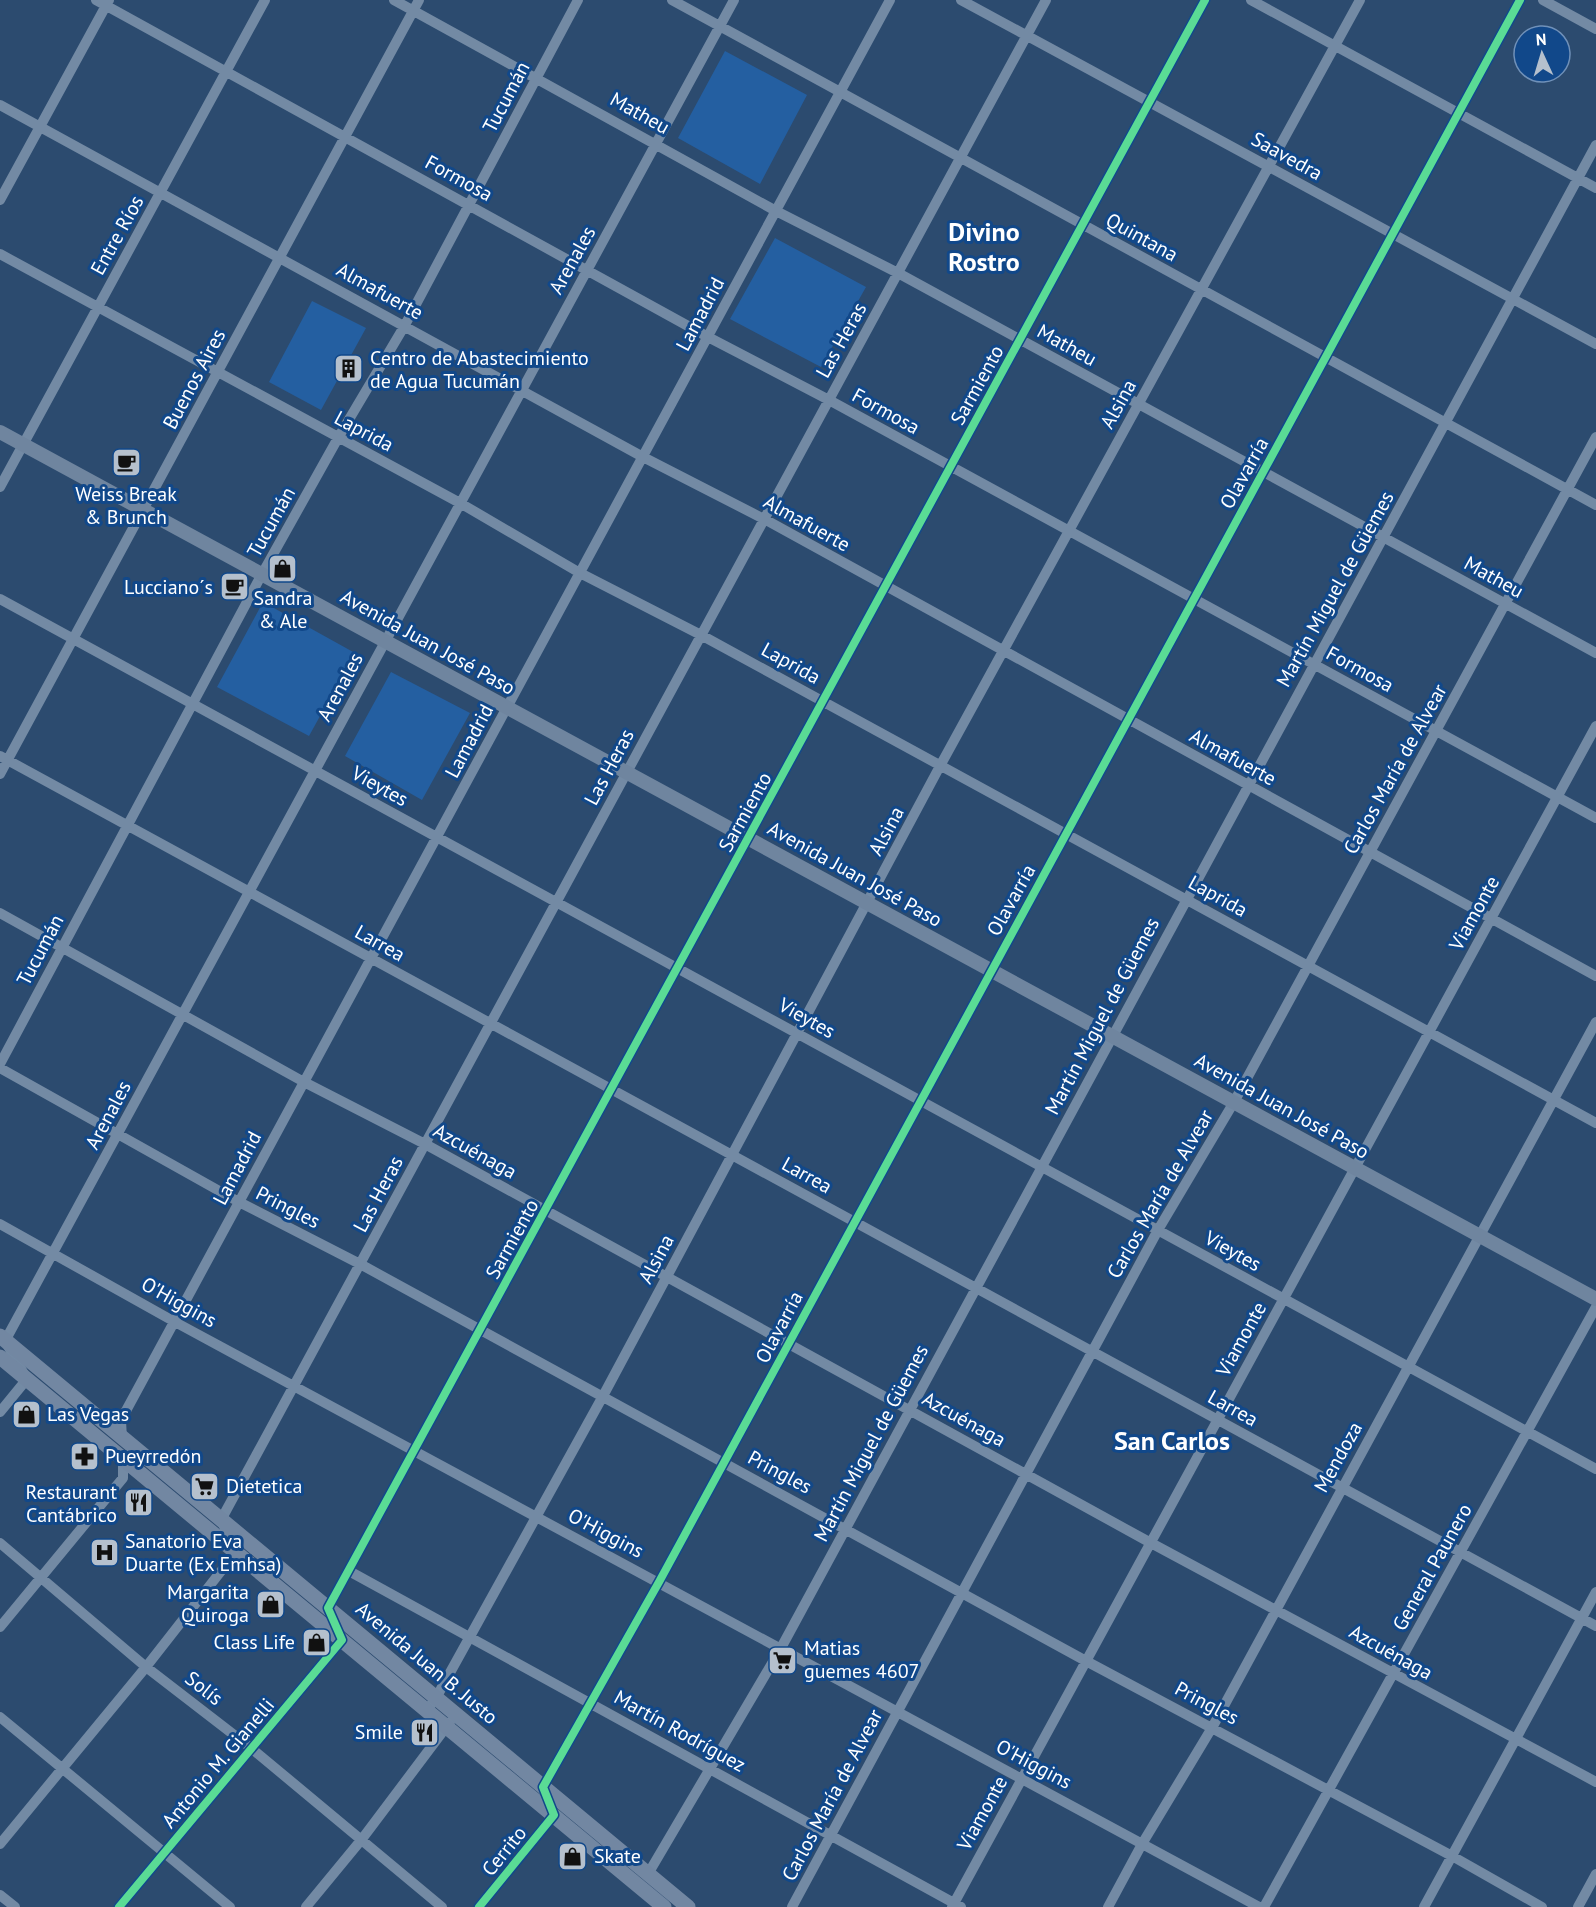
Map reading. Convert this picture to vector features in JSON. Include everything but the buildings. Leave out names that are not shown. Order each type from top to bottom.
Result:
[{"type":"main road","name":"Avenida Juan José Paso","points":[[0,432],[1596,1299]]},
{"type":"main road","name":"Avenida Juan B. Justo","points":[[3,1339],[328,1608],[431,1704],[447,1727],[658,1905]]},
{"type":"main road","name":"Avenida Juan B. Justo","points":[[0,1356],[22,1384],[123,1458],[342,1640],[431,1704],[456,1714],[688,1907]]},
{"type":"street","name":"Entre Ríos","points":[[0,487],[265,0]]},
{"type":"street","name":"Matheu","points":[[394,0],[657,143],[776,211],[898,273],[1596,653]]},
{"type":"street","name":"Buenos Aires","points":[[0,774],[4,758],[74,639],[419,0]]},
{"type":"street","name":"Tucumán","points":[[0,1066],[262,574],[338,438],[405,325],[578,0]]},
{"type":"street","name":"Quintana","points":[[672,0],[1596,505]]},
{"type":"street","name":"Arenales","points":[[3,1339],[54,1253],[734,0]]},
{"type":"street","name":"Lamadrid","points":[[0,1627],[123,1478],[121,1420],[890,0]]},
{"type":"street","name":"Saavedra","points":[[961,0],[1596,344]]},
{"type":"street","name":"Las Heras","points":[[221,1520],[1046,0]]},
{"type":"street","name":"Sarmiento","points":[[328,1608],[417,1450],[1205,0]]},
{"type":"street","points":[[1251,0],[1596,188]]},
{"type":"street","name":"Alsina","points":[[431,1704],[603,1396],[940,766],[1360,0]]},
{"type":"street","name":"Olavarría","points":[[543,1787],[659,1582],[1520,0]]},
{"type":"street","points":[[1543,0],[1596,29]]},
{"type":"street","name":"Formosa","points":[[104,2],[226,72],[470,204],[708,337],[829,400],[1596,818]]},
{"type":"street","points":[[0,200],[104,2]]},
{"type":"street","name":"Almafuerte","points":[[0,105],[643,457],[764,519],[1596,976]]},
{"type":"street","name":"Martín Miguel de Güemes","points":[[648,1874],[781,1648],[1596,145]]},
{"type":"street","name":"Laprida","points":[[0,254],[460,503],[580,573],[701,635],[1596,1123]]},
{"type":"street","name":"Carlos María de Alvear","points":[[792,1907],[1158,1230],[1234,1102],[1596,437]]},
{"type":"street","name":"Vieytes","points":[[0,599],[1596,1469]]},
{"type":"street","name":"Viamonte","points":[[956,1906],[1150,1543],[1596,726]]},
{"type":"street","name":"Larrea","points":[[4,758],[1596,1626]]},
{"type":"street","name":"Azcuénaga","points":[[0,913],[184,1013],[304,1082],[425,1144],[668,1276],[1150,1543],[1596,1782]]},
{"type":"street","name":"Mendoza","points":[[1108,1907],[1142,1844],[1213,1726],[1596,1022]]},
{"type":"street","name":"Pringles","points":[[0,1066],[239,1202],[360,1264],[963,1591],[1086,1661],[1329,1789],[1542,1907]]},
{"type":"street","name":"O'Higgins","points":[[0,1224],[175,1322],[417,1450],[1259,1907]]},
{"type":"street","name":"General Paunero","points":[[1264,1907],[1596,1306]]},
{"type":"street","points":[[0,1412],[22,1384],[3,1339]]},
{"type":"street","points":[[0,1844],[146,1667],[236,1552],[221,1520]]},
{"type":"street","name":"Solís","points":[[0,1543],[146,1667],[251,1748],[442,1907]]},
{"type":"street","name":"Martín Rodríguez","points":[[349,1571],[710,1768],[956,1906]]},
{"type":"street","points":[[1424,1907],[1596,1592]]},
{"type":"street","points":[[328,1608],[342,1640]]},
{"type":"street","name":"Antonio M. Gianelli","points":[[119,1907],[342,1640]]},
{"type":"street","points":[[306,1907],[362,1839],[456,1714]]},
{"type":"street","points":[[0,1717],[230,1907]]},
{"type":"street","points":[[543,1787],[554,1815]]},
{"type":"street","name":"Cerrito","points":[[479,1907],[554,1815]]},
{"type":"street","points":[[648,1874],[658,1905]]},
{"type":"street","points":[[1578,1907],[1596,1874]]},
{"type":"street","points":[[0,1895],[15,1907]]},
{"type":"shaded area","points":[[725,51],[807,95],[760,184],[678,138]]},
{"type":"shaded area","points":[[775,238],[866,287],[821,367],[730,319]]},
{"type":"shaded area","points":[[312,301],[366,328],[321,410],[269,382]]},
{"type":"shaded area","points":[[263,602],[355,653],[309,736],[217,687]]},
{"type":"shaded area","points":[[391,672],[470,713],[422,800],[345,756]]},
{"type":"cycle path","points":[[119,1907],[342,1640],[328,1608],[1205,0]]},
{"type":"cycle path","points":[[479,1907],[554,1815],[543,1787],[659,1582],[1520,0]]},
{"type":"place","name":"Centro de Abastecimiento de Agua Tucumán","points":[[349,369]]},
{"type":"place","name":"Weiss Break & Brunch","points":[[126,463]]},
{"type":"place","name":"Sandra & Ale","points":[[283,568]]},
{"type":"place","name":"Lucciano´s","points":[[234,587]]},
{"type":"place","name":"Las Vegas","points":[[26,1414]]},
{"type":"place","name":"Pueyrredón","points":[[84,1456]]},
{"type":"place","name":"Dietetica","points":[[205,1486]]},
{"type":"place","name":"Restaurant Cantábrico","points":[[138,1503]]},
{"type":"place","name":"Sanatorio Eva Duarte (Ex Emhsa)","points":[[104,1553]]},
{"type":"place","name":"Margarita Quiroga","points":[[270,1604]]},
{"type":"place","name":"Class Life","points":[[316,1642]]},
{"type":"place","name":"Matias guemes 4607","points":[[783,1660]]},
{"type":"place","name":"Smile","points":[[424,1732]]},
{"type":"place","name":"Skate","points":[[573,1856]]},
{"type":"district","name":"Divino Rostro","points":[[984,247]]},
{"type":"district","name":"San Carlos","points":[[1172,1441]]}]
